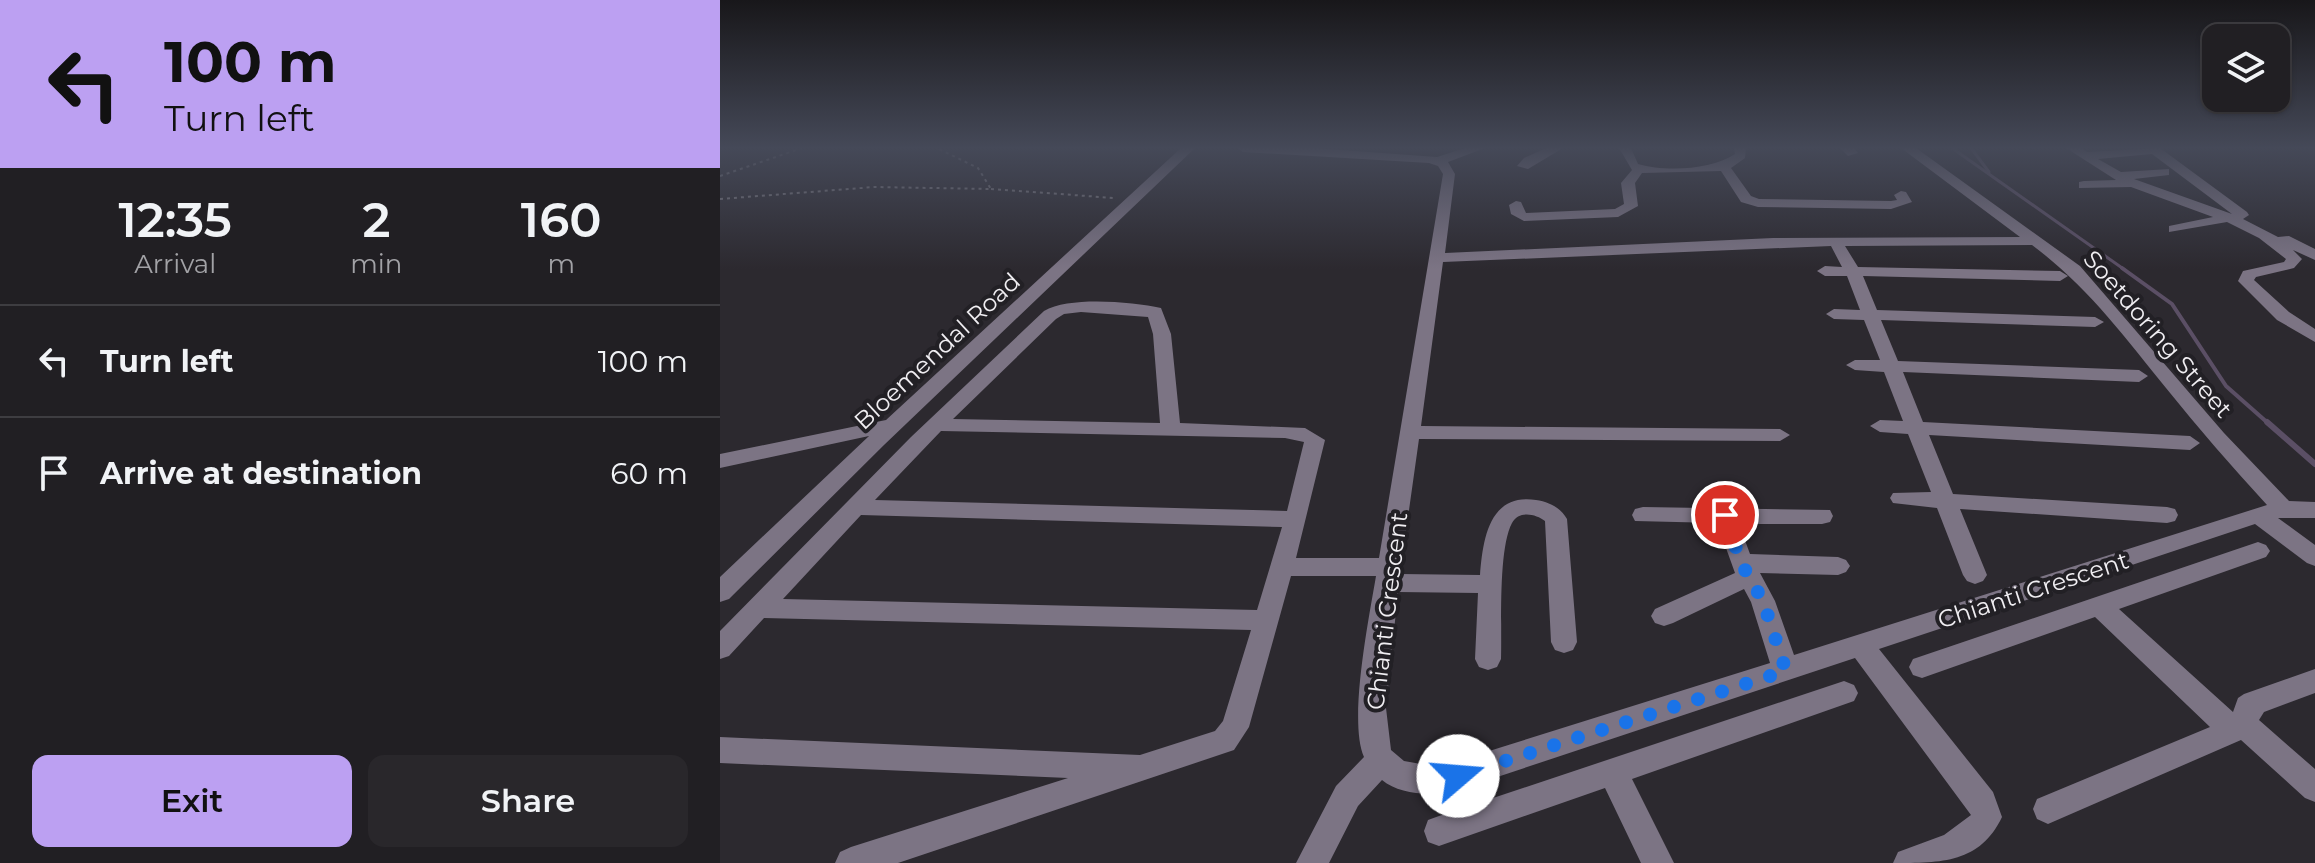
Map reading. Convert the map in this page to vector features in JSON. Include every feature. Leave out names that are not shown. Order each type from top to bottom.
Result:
[{"type":"street","name":"Bloemendal Road","points":[[720,592],[893,425],[1149,188]]},
{"type":"street","name":"Chianti Crescent","points":[[1447,188],[1372,708],[1373,739],[1381,760],[1397,774],[1438,781],[1862,647],[2258,515],[2283,509],[2315,510]]},
{"type":"street","points":[[1516,205],[1518,214],[1524,217],[1618,213],[1631,206],[1629,188]]},
{"type":"street","points":[[1739,188],[1746,199],[1758,203],[1891,205],[1905,202],[1901,195]]},
{"type":"street","name":"Soetdoring Street","points":[[1962,188],[2091,286],[2217,438],[2283,509]]},
{"type":"street","points":[[2150,188],[2227,218],[2292,256],[2294,259],[2289,265],[2249,274],[2246,281],[2283,316],[2315,336]]},
{"type":"street","points":[[2205,188],[2315,255]]},
{"type":"street","points":[[2194,204],[2223,202]]},
{"type":"street","points":[[2174,229],[2227,218]]},
{"type":"street","points":[[1835,241],[1853,272],[1975,575]]},
{"type":"street","points":[[1438,258],[1835,241],[2035,241]]},
{"type":"street","points":[[1825,271],[2060,276]]},
{"type":"street","points":[[720,648],[936,425],[1050,315],[1060,309],[1149,310],[1159,318],[1171,431]]},
{"type":"street","points":[[1834,314],[2095,322]]},
{"type":"street","points":[[1855,365],[2139,376]]},
{"type":"street","points":[[720,461],[893,425]]},
{"type":"street","points":[[851,863],[1218,745],[1232,732],[1296,519],[1315,440],[1312,436],[1285,432],[936,425]]},
{"type":"street","points":[[1880,426],[2190,443]]},
{"type":"street","points":[[1411,432],[1780,435]]},
{"type":"street","points":[[1901,498],[2167,515]]},
{"type":"street","points":[[854,507],[1296,519]]},
{"type":"street","points":[[1488,659],[1491,584],[1500,523],[1506,514],[1519,507],[1537,507],[1553,515],[1564,642]]},
{"type":"street","points":[[1643,515],[1822,516]]},
{"type":"street","points":[[1725,515],[1745,570],[1763,601],[1786,671]]},
{"type":"street","points":[[2258,515],[2315,557]]},
{"type":"street","points":[[1922,667],[2258,551]]},
{"type":"street","points":[[1664,616],[1745,570],[1838,566]]},
{"type":"street","points":[[1281,567],[1491,584]]},
{"type":"street","points":[[2099,606],[2238,727],[2315,788]]},
{"type":"street","points":[[758,608],[1266,620]]},
{"type":"street","points":[[1862,647],[1982,802],[1987,817],[1983,828],[1971,838],[1909,863]]},
{"type":"street","points":[[2048,809],[2238,727],[2248,707],[2254,703],[2315,681]]},
{"type":"street","points":[[1439,831],[1844,693]]},
{"type":"street","points":[[720,750],[1150,767]]},
{"type":"street","points":[[1312,863],[1347,796],[1381,760]]},
{"type":"street","points":[[1613,773],[1658,863]]},
{"type":"path","points":[[720,199],[858,188]]},
{"type":"path","points":[[948,188],[1137,200]]},
{"type":"waterway","points":[[2009,188],[2125,270]]},
{"type":"waterway","points":[[2122,268],[2172,304],[2226,386],[2269,424]]},
{"type":"waterway","points":[[2267,422],[2315,464]]},
{"type":"route","points":[[1458,776],[1786,671],[1763,601],[1741,563],[1725,515]]}]
